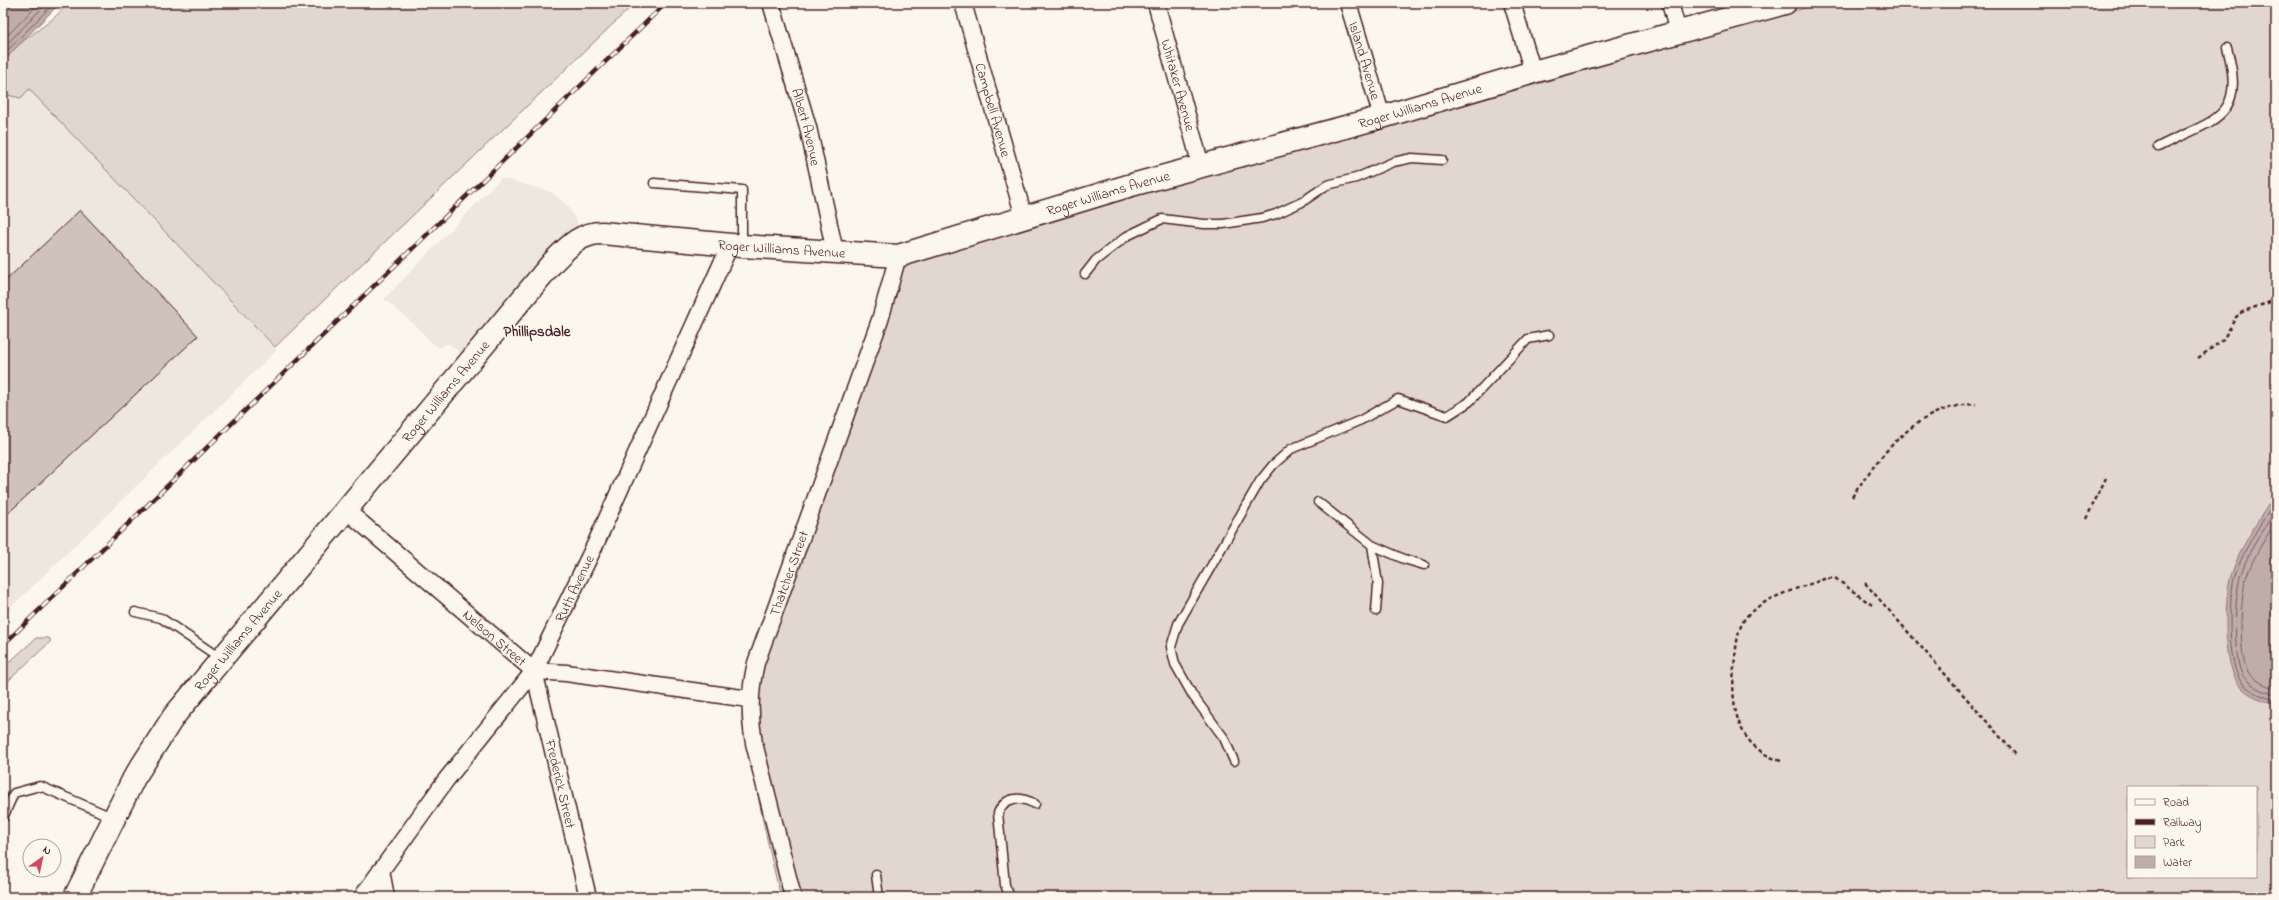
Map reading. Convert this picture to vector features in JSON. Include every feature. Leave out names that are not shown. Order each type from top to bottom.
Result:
[{"type":"main road","name":"Roger Williams Avenue","points":[[74,897],[154,744],[220,658],[553,262],[579,238],[590,233],[602,233],[736,246],[898,256],[1024,217],[1201,166],[1382,117],[1533,72],[1785,3]]},
{"type":"street","name":"Albert Avenue","points":[[771,3],[808,127],[835,252]]},
{"type":"street","name":"Campbell Avenue","points":[[964,3],[1024,217]]},
{"type":"street","name":"Whitaker Avenue","points":[[1156,3],[1201,166]]},
{"type":"street","name":"Island Avenue","points":[[1348,3],[1382,117]]},
{"type":"street","points":[[1512,3],[1533,72]]},
{"type":"street","points":[[1670,3],[1678,32]]},
{"type":"street","name":"Ruth Avenue","points":[[362,897],[446,780],[534,671],[736,246]]},
{"type":"street","name":"Thatcher Street","points":[[793,897],[754,743],[750,719],[750,699],[756,664],[880,320],[898,256]]},
{"type":"street","name":"Nelson Street","points":[[346,510],[534,671],[566,673],[750,699]]},
{"type":"street","name":"Frederick Street","points":[[534,671],[588,897]]},
{"type":"street","points":[[380,870],[386,897]]},
{"type":"lane","points":[[2158,147],[2180,136],[2205,127],[2214,121],[2226,108],[2232,94],[2234,83],[2227,48]]},
{"type":"lane","points":[[1085,274],[1096,260],[1127,236],[1162,219],[1223,224],[1262,218],[1276,214],[1302,202],[1327,185],[1356,178],[1393,162],[1412,158],[1442,160]]},
{"type":"lane","points":[[654,183],[742,190],[736,246]]},
{"type":"lane","points":[[1234,760],[1224,738],[1193,696],[1175,664],[1171,647],[1178,624],[1260,481],[1291,449],[1361,420],[1398,399],[1447,416],[1469,402],[1528,339],[1549,335]]},
{"type":"lane","points":[[1318,502],[1372,545],[1404,559],[1424,565]]},
{"type":"lane","points":[[1372,545],[1378,584],[1376,611]]},
{"type":"lane","points":[[135,612],[162,618],[220,658]]},
{"type":"lane","points":[[3,818],[14,793],[40,786],[114,818]]},
{"type":"lane","points":[[1010,897],[1006,885],[998,813],[1004,803],[1009,800],[1022,799],[1035,804]]},
{"type":"lane","points":[[876,875],[879,897]]},
{"type":"path","points":[[2198,358],[2223,340],[2236,317],[2244,311],[2276,300]]},
{"type":"path","points":[[1852,497],[1869,471],[1891,445],[1914,425],[1938,412],[1961,404],[1976,404]]},
{"type":"path","points":[[2086,519],[2098,499],[2106,478]]},
{"type":"path","points":[[1781,761],[1759,752],[1750,743],[1734,709],[1732,685],[1736,645],[1744,619],[1758,605],[1829,578],[1835,578],[1872,605]]},
{"type":"path","points":[[1865,584],[2017,756]]},
{"type":"shaded area","points":[[29,89],[277,350],[3,615],[3,94],[20,98]]},
{"type":"shaded area","points":[[501,178],[549,191],[554,194],[567,205],[577,222],[576,236],[469,360],[448,343],[440,348],[434,345],[414,324],[384,299]]},
{"type":"green space","points":[[67,3],[635,3],[275,347],[29,89],[21,98],[3,94],[2,69],[9,56],[24,40],[60,12]]},
{"type":"green space","points":[[2276,3],[2276,897],[781,897],[759,800],[743,703],[895,261],[1393,125],[1819,4]]},
{"type":"green space","points":[[36,638],[49,638],[51,641],[9,680],[3,692],[3,668]]},
{"type":"water","points":[[3,3],[60,3],[3,61]]},
{"type":"water","points":[[2276,493],[2276,704],[2252,696],[2241,687],[2235,678],[2230,664],[2227,648],[2226,612],[2227,595],[2237,560],[2258,521]]},
{"type":"building","points":[[80,210],[198,336],[3,518],[3,283]]},
{"type":"railway","points":[[3,645],[666,3]]},
{"type":"district","name":"Phillipsdale","points":[[537,331]]}]
